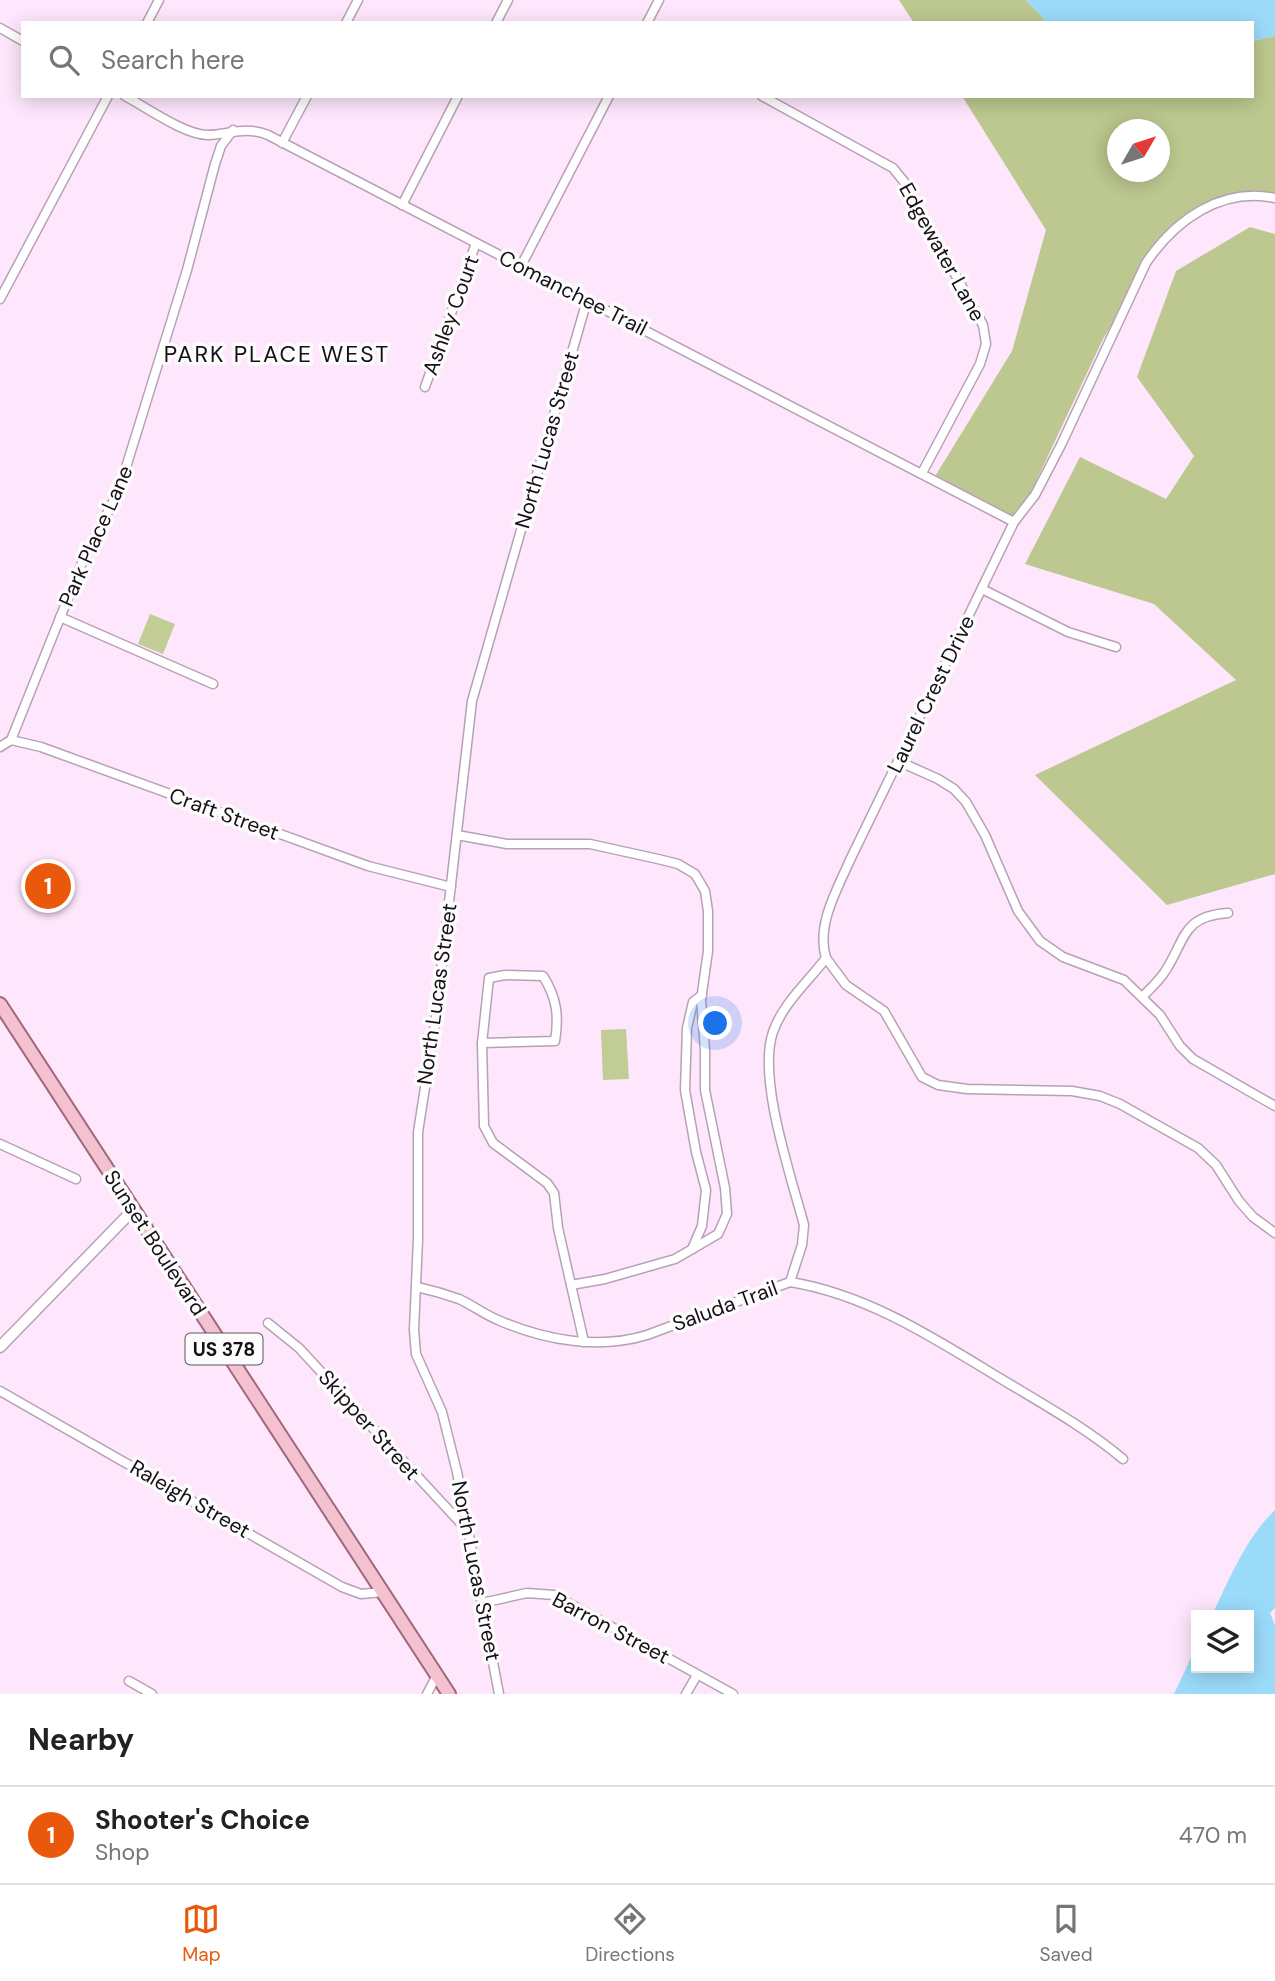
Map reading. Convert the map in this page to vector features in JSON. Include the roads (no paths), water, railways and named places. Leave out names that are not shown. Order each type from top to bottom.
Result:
[{"type":"main road","name":"Sunset Boulevard","points":[[0,1003],[449,1694]]},
{"type":"street","points":[[148,21],[159,0]]},
{"type":"street","points":[[347,21],[358,0]]},
{"type":"street","points":[[497,21],[508,0]]},
{"type":"street","points":[[648,21],[659,0]]},
{"type":"street","points":[[0,28],[21,40]]},
{"type":"street","points":[[0,299],[107,98]]},
{"type":"street","name":"Comanchee Trail","points":[[129,98],[194,133],[208,135],[233,130],[259,131],[1014,523]]},
{"type":"street","points":[[282,143],[306,98]]},
{"type":"street","points":[[402,205],[457,98]]},
{"type":"street","points":[[521,266],[608,98]]},
{"type":"street","name":"Edgewater Lane","points":[[766,98],[893,168],[905,183],[983,326],[986,344],[980,364],[922,473]]},
{"type":"street","name":"Park Place Lane","points":[[11,740],[82,563],[124,478],[187,270],[215,164],[221,146],[233,130]]},
{"type":"street","name":"Laurel Crest Drive","points":[[827,958],[823,937],[830,906],[1014,523],[1035,495],[1061,445],[1146,263],[1177,226],[1210,206],[1239,197],[1275,198]]},
{"type":"street","name":"Ashley Court","points":[[425,387],[477,243]]},
{"type":"street","name":"North Lucas Street","points":[[499,1694],[457,1472],[442,1412],[416,1353],[414,1330],[417,1287],[418,1132],[435,1024],[472,701],[587,300]]},
{"type":"street","points":[[982,589],[1068,632],[1116,647]]},
{"type":"street","points":[[60,617],[213,684]]},
{"type":"street","points":[[0,747],[11,740]]},
{"type":"street","name":"Craft Street","points":[[11,740],[41,747],[368,866],[451,887]]},
{"type":"street","points":[[898,761],[938,779],[954,789],[967,803],[985,835],[1018,911],[1040,941],[1063,957],[1116,975],[1143,996],[1160,1014],[1180,1046],[1193,1059],[1275,1106]]},
{"type":"street","points":[[457,835],[507,844],[590,844],[687,868],[702,881],[708,911],[708,961],[702,995],[705,1090],[727,1214],[718,1234],[676,1259],[571,1285]]},
{"type":"street","points":[[1143,996],[1164,973],[1195,921],[1211,914],[1228,913]]},
{"type":"street","points":[[790,1282],[802,1245],[804,1225],[771,1096],[771,1042],[774,1030],[792,999],[827,958],[846,985],[884,1011],[922,1077],[938,1085],[967,1089],[1072,1091],[1100,1096],[1121,1104],[1198,1148],[1216,1165],[1246,1209],[1275,1233]]},
{"type":"street","points":[[482,1043],[555,1041],[555,993],[543,976],[505,975],[489,978],[482,1043],[484,1126],[494,1143],[547,1183],[554,1193],[558,1228],[583,1342]]},
{"type":"street","points":[[692,1249],[702,1226],[706,1190],[685,1090],[687,1028],[693,1002],[702,995]]},
{"type":"street","points":[[0,1144],[76,1179]]},
{"type":"street","points":[[0,1348],[133,1210]]},
{"type":"street","name":"Saluda Trail","points":[[417,1287],[460,1300],[521,1328],[583,1342],[602,1343],[629,1340],[790,1282],[846,1296],[923,1333],[1069,1419],[1124,1459]]},
{"type":"street","name":"Skipper Street","points":[[268,1323],[299,1348],[467,1530]]},
{"type":"street","name":"Raleigh Street","points":[[0,1391],[342,1587],[361,1594],[383,1592]]},
{"type":"street","name":"Barron Street","points":[[482,1603],[527,1593],[554,1595],[733,1694]]},
{"type":"street","points":[[427,1694],[437,1675]]},
{"type":"street","points":[[686,1694],[697,1675]]},
{"type":"street","points":[[129,1681],[152,1694]]},
{"type":"water","points":[[1026,0],[1275,0],[1275,36],[1254,41],[1254,21],[1046,21]]},
{"type":"water","points":[[1275,1510],[1275,1608],[1270,1613],[1275,1625],[1275,1694],[1174,1694],[1191,1658],[1191,1673],[1254,1673],[1254,1610],[1214,1610],[1247,1546]]},
{"type":"place","name":"Shooter's Choice","points":[[48,886]]},
{"type":"district","name":"PARK PLACE WEST","points":[[277,354]]}]
